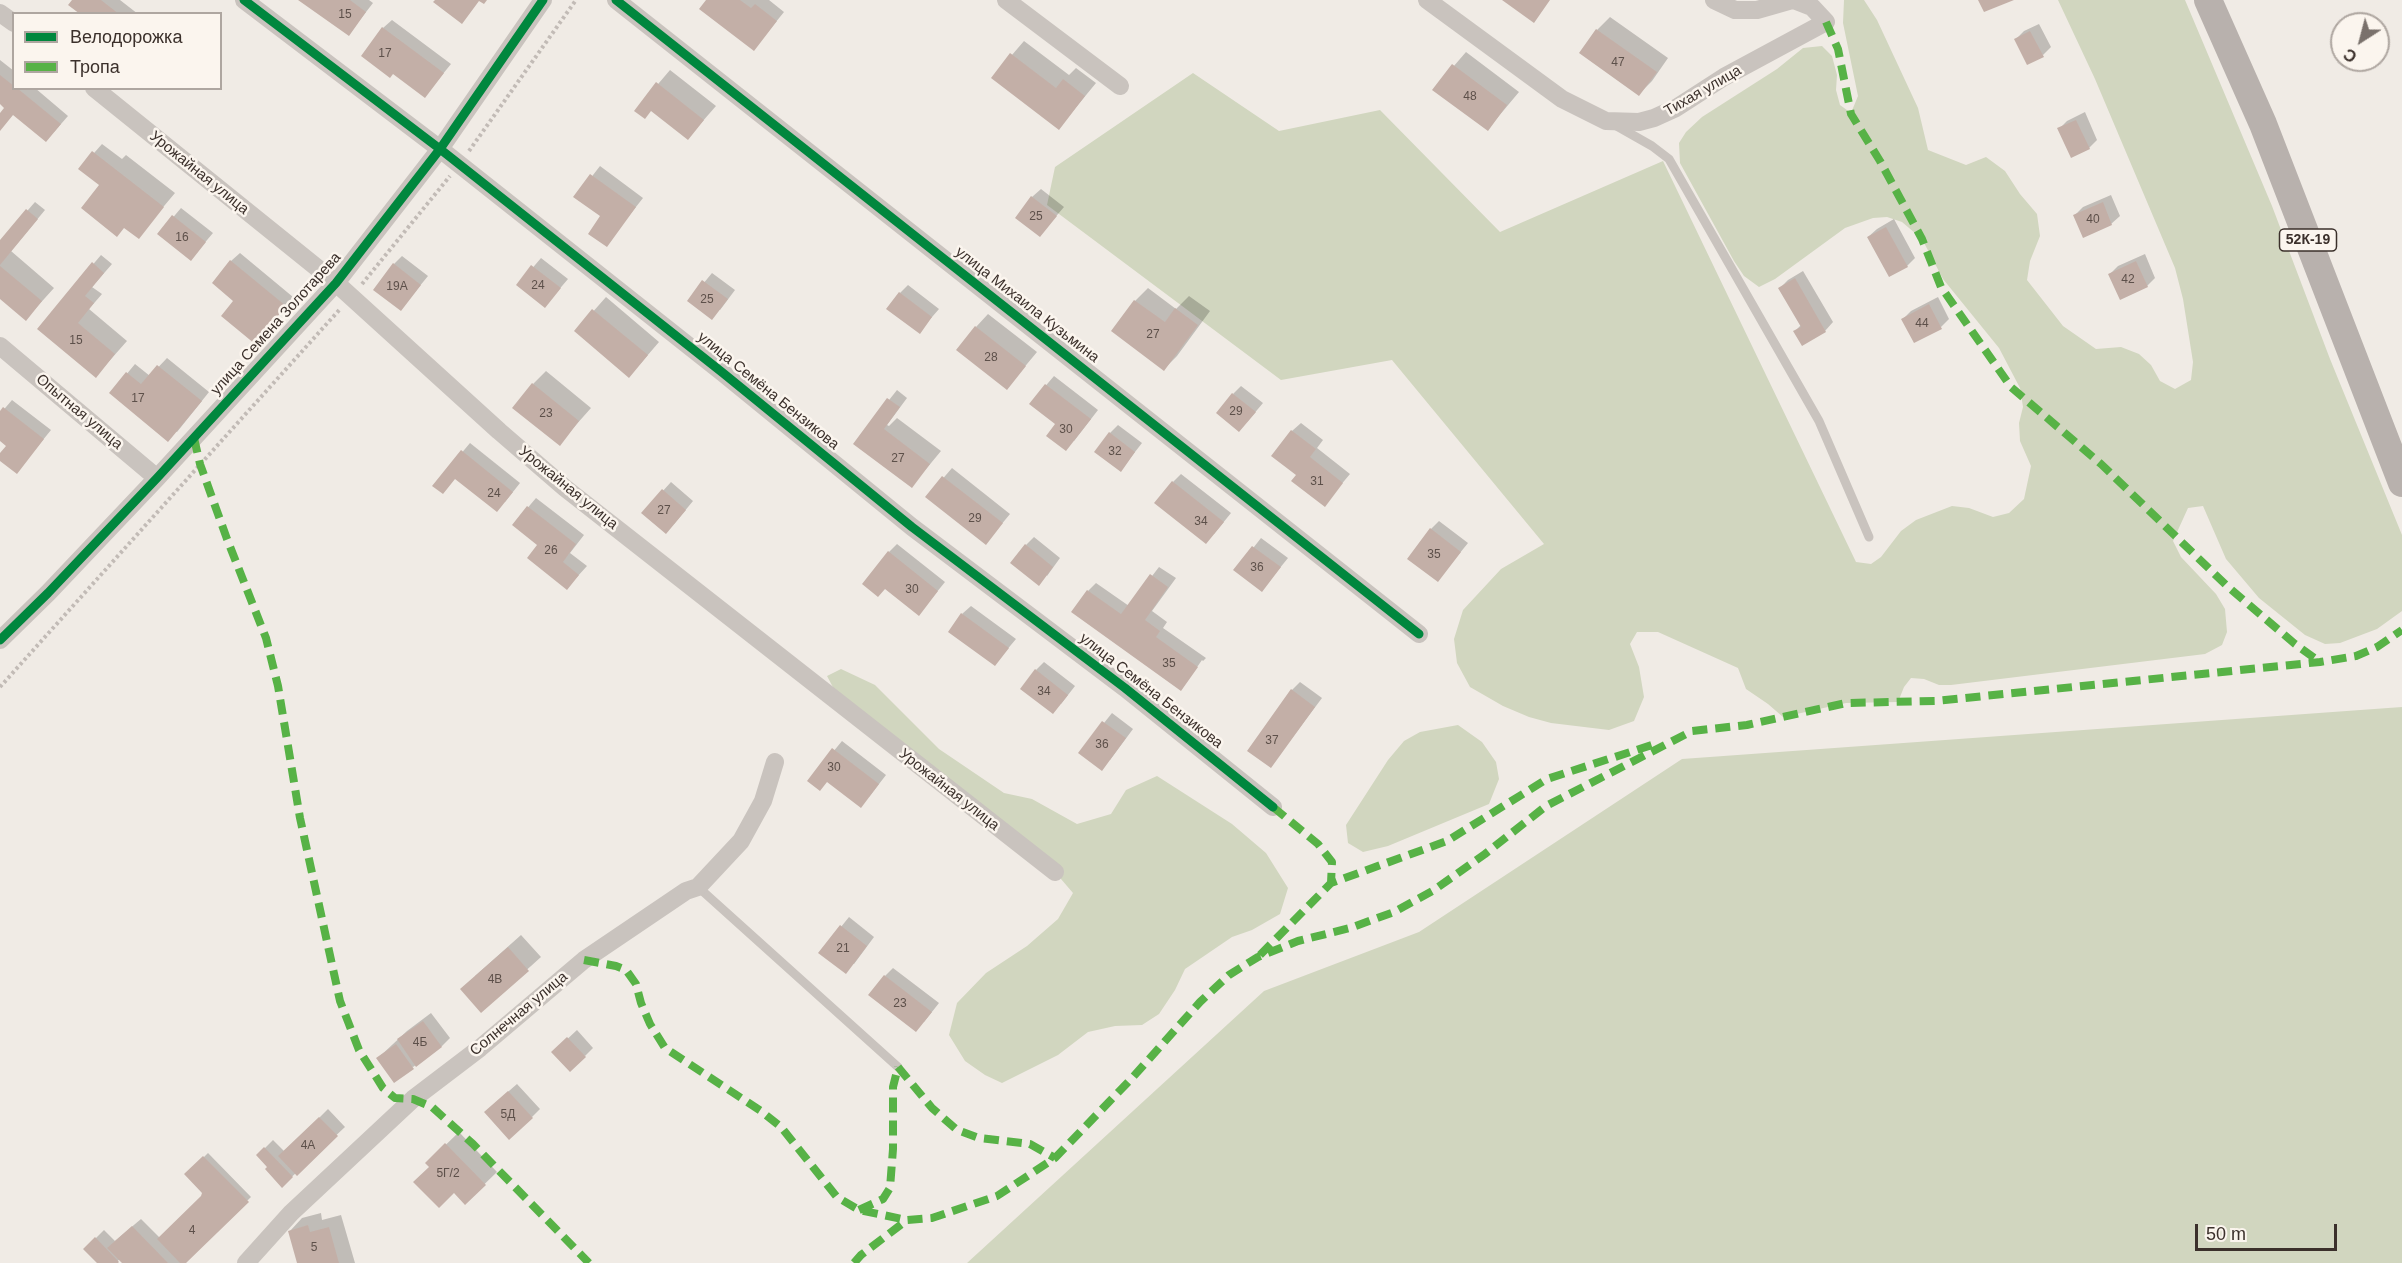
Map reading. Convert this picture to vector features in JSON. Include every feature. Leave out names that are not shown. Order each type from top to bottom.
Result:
[{"type":"main road","name":"52К-19","points":[[2208,0],[2263,124],[2402,483]]},
{"type":"street","name":"улица Семёна Бензикова","points":[[244,0],[440,149],[723,373],[912,527],[1125,688],[1273,807]]},
{"type":"street","name":"улица Семена Золотарева","points":[[0,640],[157,478],[336,283],[440,149],[543,0]]},
{"type":"street","name":"улица Михаила Кузьмина","points":[[616,0],[1419,634]]},
{"type":"street","points":[[1006,0],[1120,86]]},
{"type":"street","name":"Тихая улица","points":[[1427,0],[1562,99],[1606,121],[1639,122],[1676,108],[1724,77],[1826,22],[1812,7],[1793,0]]},
{"type":"street","points":[[1714,0],[1735,10],[1758,10],[1793,0]]},
{"type":"street","name":"Урожайная улица","points":[[96,90],[336,283],[566,488],[1055,873]]},
{"type":"street","name":"Опытная улица","points":[[0,346],[157,478]]},
{"type":"street","name":"Солнечная улица","points":[[246,1263],[291,1213],[413,1099],[480,1048],[584,960],[686,891],[698,887],[741,841],[764,801],[775,762]]},
{"type":"lane","points":[[1606,121],[1652,146],[1669,159],[1819,421],[1869,537]]},
{"type":"lane","points":[[698,887],[898,1067]]},
{"type":"green space","points":[[1844,0],[1864,0],[1877,20],[1918,108],[1928,150],[1966,165],[1986,157],[2005,171],[2037,214],[2040,236],[2030,261],[2027,280],[2063,326],[2096,349],[2121,347],[2139,354],[2151,365],[2160,381],[2175,389],[2191,380],[2193,362],[2183,299],[2175,268],[2095,79],[2058,0],[2185,0],[2272,206],[2330,359],[2402,535],[2402,611],[2377,629],[2340,643],[2325,644],[2305,635],[2259,598],[2226,559],[2203,506],[2188,508],[2173,541],[2181,557],[2216,594],[2225,609],[2227,632],[2222,645],[2205,654],[1951,685],[1939,685],[1924,679],[1911,678],[1904,687],[1898,702],[1846,703],[1783,717],[1746,689],[1738,668],[1658,632],[1637,632],[1630,644],[1639,667],[1644,697],[1634,721],[1609,730],[1551,723],[1529,717],[1503,706],[1470,687],[1457,663],[1454,639],[1463,610],[1501,569],[1544,544],[1392,360],[1281,380],[1047,205],[1055,167],[1193,73],[1279,131],[1380,110],[1500,232],[1663,161],[1856,562],[1871,564],[1881,557],[1901,531],[1916,520],[1952,506],[1969,508],[1993,517],[2009,513],[2024,499],[2031,466],[2020,441],[2019,423],[2023,407],[2020,388],[1999,348],[1943,279],[1922,239],[1902,222],[1887,217],[1873,218],[1845,228],[1775,279],[1759,287],[1744,276],[1734,261],[1680,163],[1679,143],[1686,132],[1702,117],[1777,69],[1803,48],[1822,46],[1832,56],[1837,75],[1836,90],[1840,105],[1851,113],[1858,96],[1843,23]]},
{"type":"green space","points":[[841,669],[875,685],[939,749],[1004,793],[1032,799],[1077,824],[1111,814],[1126,790],[1157,776],[1232,824],[1266,853],[1288,888],[1280,914],[1252,930],[1232,937],[1185,969],[1175,990],[1159,1014],[1142,1025],[1115,1026],[1088,1032],[1058,1055],[1002,1083],[985,1075],[965,1061],[949,1035],[957,1003],[986,973],[1027,946],[1058,919],[1073,893],[1055,872],[843,706],[827,676]]},
{"type":"green space","points":[[2402,707],[2402,1263],[967,1263],[1264,991],[1419,932],[1682,759]]},
{"type":"green space","points":[[1458,725],[1482,742],[1496,762],[1499,779],[1489,804],[1388,846],[1363,852],[1348,843],[1346,825],[1388,760],[1404,741],[1420,732]]},
{"type":"building","points":[[72,0],[101,0],[116,12],[77,12],[68,5]]},
{"type":"building","points":[[298,0],[350,0],[366,12],[349,36]]},
{"type":"building","points":[[435,0],[487,0],[484,4],[479,1],[462,24],[433,2]]},
{"type":"building","points":[[706,0],[740,0],[751,8],[755,4],[777,21],[754,51],[699,9]]},
{"type":"building","points":[[1502,0],[1550,0],[1534,23]]},
{"type":"building","points":[[1978,0],[2014,0],[1984,12]]},
{"type":"building","points":[[382,27],[444,73],[425,98],[393,74],[390,78],[361,56]]},
{"type":"building","points":[[1596,29],[1657,72],[1639,96],[1579,53]]},
{"type":"building","points":[[2030,31],[2044,57],[2027,65],[2014,39]]},
{"type":"building","points":[[1010,53],[1056,88],[1063,79],[1085,96],[1059,130],[991,78]]},
{"type":"building","points":[[1452,64],[1507,105],[1488,131],[1432,90]]},
{"type":"building","points":[[0,75],[12,84],[12,90],[19,90],[61,124],[46,142],[13,115],[0,131],[0,113],[4,108],[0,104]]},
{"type":"building","points":[[656,82],[704,120],[688,140],[651,111],[645,119],[634,111]]},
{"type":"building","points":[[2076,120],[2090,149],[2071,158],[2057,128]]},
{"type":"building","points":[[92,151],[164,207],[139,239],[124,228],[117,237],[81,208],[99,185],[78,169]]},
{"type":"building","points":[[590,174],[636,207],[607,247],[588,234],[600,216],[573,197]]},
{"type":"building","points":[[1031,196],[1057,216],[1040,237],[1015,218]]},
{"type":"building","points":[[2103,202],[2112,225],[2083,238],[2073,215]]},
{"type":"building","points":[[26,209],[38,219],[0,265],[0,240]]},
{"type":"building","points":[[172,215],[206,242],[191,261],[157,234]]},
{"type":"building","points":[[1886,227],[1908,267],[1889,277],[1867,237]]},
{"type":"building","points":[[230,260],[286,306],[255,344],[221,316],[233,301],[212,283]]},
{"type":"building","points":[[2136,261],[2148,287],[2120,300],[2108,274]]},
{"type":"building","points":[[92,262],[104,273],[85,296],[94,303],[78,323],[115,354],[96,378],[37,329]]},
{"type":"building","points":[[393,263],[421,285],[401,311],[373,290]]},
{"type":"building","points":[[531,265],[561,288],[545,308],[516,285]]},
{"type":"building","points":[[0,266],[42,301],[26,321],[0,299]]},
{"type":"building","points":[[1795,278],[1826,332],[1802,346],[1793,331],[1801,327],[1778,288]]},
{"type":"building","points":[[702,280],[728,299],[712,320],[687,301]]},
{"type":"building","points":[[899,292],[932,317],[920,334],[886,309]]},
{"type":"building","points":[[1134,300],[1165,322],[1175,308],[1198,325],[1164,371],[1111,331]]},
{"type":"building","points":[[1929,304],[1942,329],[1914,343],[1901,319]]},
{"type":"building","points":[[592,309],[648,355],[629,378],[574,331]]},
{"type":"building","points":[[975,326],[1026,366],[1007,390],[956,350]]},
{"type":"building","points":[[157,365],[202,401],[168,442],[109,393],[126,372],[141,384]]},
{"type":"building","points":[[532,383],[579,421],[560,446],[512,408]]},
{"type":"building","points":[[1045,384],[1091,419],[1066,451],[1046,436],[1055,424],[1029,404]]},
{"type":"building","points":[[1232,393],[1256,412],[1239,432],[1216,413]]},
{"type":"building","points":[[887,398],[900,407],[884,429],[930,464],[912,488],[853,444]]},
{"type":"building","points":[[3,407],[44,439],[17,474],[0,461],[0,453],[6,446],[0,441],[0,411]]},
{"type":"building","points":[[1291,430],[1316,449],[1310,457],[1343,483],[1325,507],[1291,481],[1296,475],[1271,456]]},
{"type":"building","points":[[1109,432],[1135,452],[1121,472],[1094,452]]},
{"type":"building","points":[[461,450],[513,492],[497,512],[455,479],[443,494],[432,486]]},
{"type":"building","points":[[942,476],[1003,523],[986,545],[925,497]]},
{"type":"building","points":[[1172,481],[1224,522],[1206,544],[1154,503]]},
{"type":"building","points":[[662,489],[686,510],[666,534],[641,513]]},
{"type":"building","points":[[527,506],[576,544],[563,562],[579,575],[567,590],[527,558],[537,545],[512,525]]},
{"type":"building","points":[[1430,528],[1461,552],[1438,582],[1407,559]]},
{"type":"building","points":[[1025,544],[1053,567],[1039,586],[1010,563]]},
{"type":"building","points":[[1252,546],[1281,567],[1262,592],[1233,570]]},
{"type":"building","points":[[888,551],[938,591],[919,616],[885,589],[878,597],[862,584]]},
{"type":"building","points":[[1150,574],[1168,587],[1145,620],[1160,631],[1156,637],[1198,667],[1181,691],[1071,612],[1087,590],[1121,614]]},
{"type":"building","points":[[961,613],[1009,648],[995,666],[948,632]]},
{"type":"building","points":[[1035,669],[1068,695],[1053,714],[1020,689]]},
{"type":"building","points":[[1291,689],[1315,707],[1271,768],[1247,751]]},
{"type":"building","points":[[1102,721],[1126,738],[1102,771],[1078,753]]},
{"type":"building","points":[[832,748],[879,784],[861,808],[827,782],[820,791],[807,781]]},
{"type":"building","points":[[840,925],[867,946],[846,974],[818,953]]},
{"type":"building","points":[[508,947],[529,971],[481,1013],[460,989]]},
{"type":"building","points":[[884,975],[932,1012],[916,1032],[868,995]]},
{"type":"building","points":[[423,1021],[442,1047],[416,1067],[397,1039]]},
{"type":"building","points":[[567,1037],[586,1057],[570,1072],[551,1052]]},
{"type":"building","points":[[396,1044],[414,1069],[394,1083],[376,1058]]},
{"type":"building","points":[[508,1091],[533,1118],[509,1140],[484,1112]]},
{"type":"building","points":[[319,1117],[338,1136],[297,1176],[278,1156]]},
{"type":"building","points":[[445,1143],[486,1185],[465,1205],[454,1193],[439,1208],[413,1182],[429,1167],[425,1163]]},
{"type":"building","points":[[264,1147],[293,1177],[282,1188],[256,1155]]},
{"type":"building","points":[[203,1156],[249,1202],[186,1263],[180,1263],[157,1239],[201,1196],[202,1193],[184,1174]]},
{"type":"building","points":[[308,1225],[310,1232],[329,1227],[339,1263],[297,1263],[288,1231]]},
{"type":"building","points":[[132,1226],[168,1263],[122,1263],[107,1248]]},
{"type":"building","points":[[95,1237],[118,1263],[97,1263],[83,1249]]},
{"type":"marked path","points":[[1826,22],[1838,49],[1851,114],[1880,161],[1922,239],[1941,287],[2011,387],[2101,464],[2227,586],[2295,644],[2320,662]]},
{"type":"marked path","points":[[194,438],[200,464],[266,638],[278,686],[300,818],[340,1001],[359,1050],[383,1088],[395,1098],[413,1099],[432,1107],[473,1144],[589,1263]]},
{"type":"marked path","points":[[854,1263],[861,1255],[907,1220],[932,1218],[997,1196],[1055,1158],[1133,1077],[1200,1002],[1229,975],[1258,957],[1298,941],[1350,928],[1394,912],[1434,890],[1485,854],[1546,806],[1692,731],[1747,725],[1846,703],[1935,701],[2320,662],[2356,656],[2377,647],[2402,630]]},
{"type":"marked path","points":[[1260,955],[1331,883],[1447,841],[1547,779],[1658,743]]},
{"type":"marked path","points":[[1273,807],[1318,844],[1332,862],[1331,883]]},
{"type":"marked path","points":[[584,960],[626,970],[636,984],[650,1024],[665,1048],[761,1111],[781,1127],[837,1197],[859,1210],[907,1220]]},
{"type":"marked path","points":[[898,1067],[932,1108],[957,1130],[979,1138],[1030,1144],[1055,1158]]},
{"type":"marked path","points":[[859,1210],[883,1199],[890,1188],[893,1149],[893,1087],[898,1067]]},
{"type":"cycle path","points":[[244,0],[440,149],[723,373],[912,527],[1125,688],[1273,807]]},
{"type":"cycle path","points":[[0,640],[157,478],[336,283],[440,149],[543,0]]},
{"type":"cycle path","points":[[616,0],[1419,634]]}]
